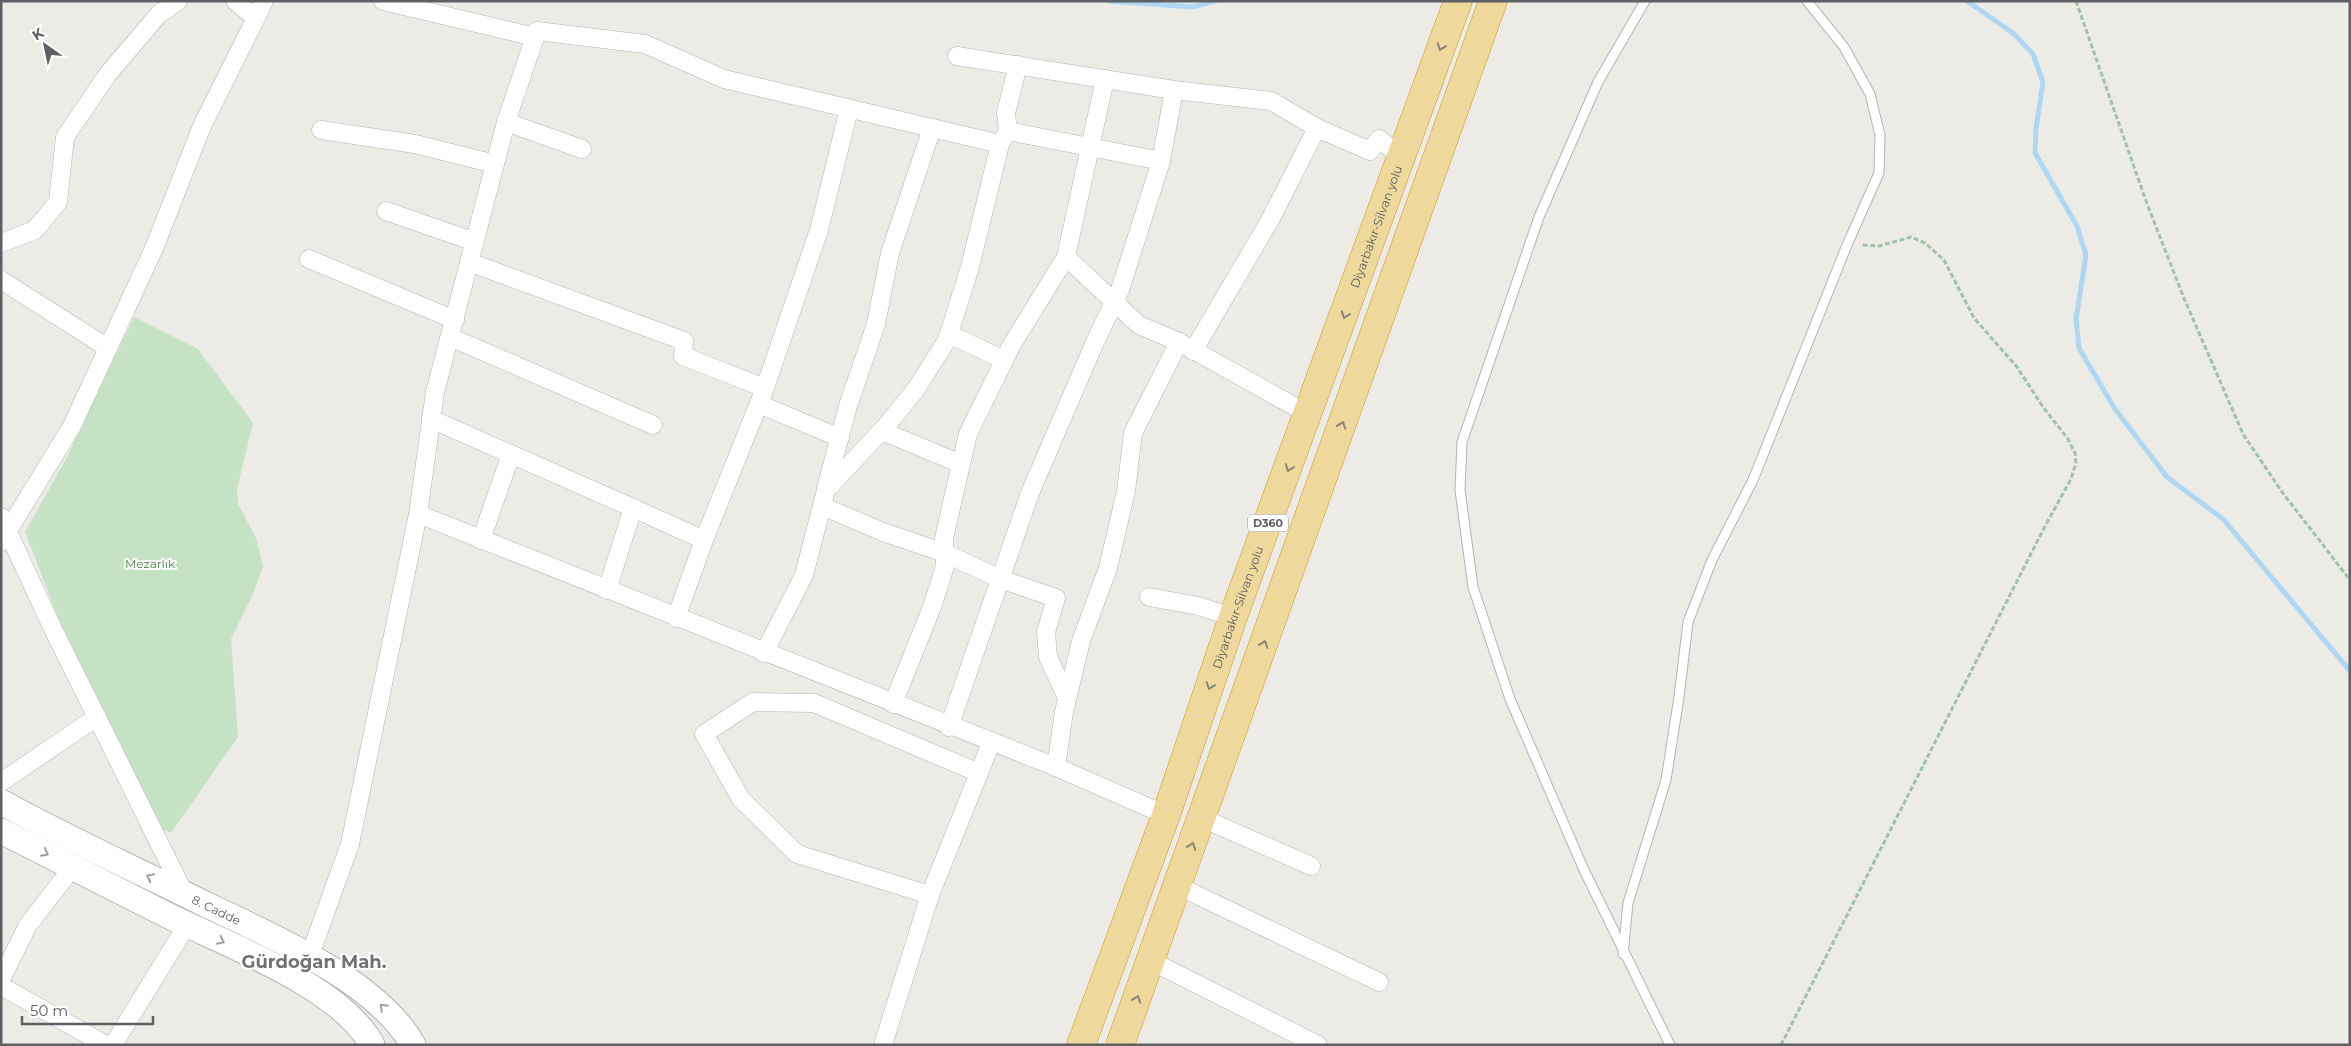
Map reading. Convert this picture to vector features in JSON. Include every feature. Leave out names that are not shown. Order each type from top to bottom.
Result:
[{"type":"highway","name":"Diyarbakır-Silvan yolu","points":[[1081,1045],[1166,815],[1233,617],[1458,1]]},
{"type":"highway","name":"D360","points":[[1122,1044],[1493,1]]},
{"type":"street","points":[[1,243],[35,230],[58,202],[65,137],[108,74],[159,14],[178,1]]},
{"type":"street","points":[[235,1],[256,18]]},
{"type":"street","points":[[184,893],[3,530],[72,426],[155,246],[202,126],[264,1]]},
{"type":"street","points":[[383,1],[535,37]]},
{"type":"street","points":[[310,955],[350,844],[418,514],[435,392],[506,122],[537,31],[644,44],[724,78],[932,128],[1090,147],[1161,161]]},
{"type":"street","points":[[958,56],[1174,90],[1271,101],[1317,128],[1370,152],[1379,139],[1402,157]]},
{"type":"street","points":[[824,498],[916,389],[948,334],[970,267],[1004,138],[1006,113],[1018,65]]},
{"type":"street","points":[[893,704],[932,607],[945,566],[944,538],[968,434],[1004,360],[1066,257],[1105,79]]},
{"type":"street","points":[[949,727],[1030,493],[1114,302],[1161,161],[1174,90]]},
{"type":"street","points":[[676,618],[704,540],[762,396],[819,230],[849,109]]},
{"type":"street","points":[[506,122],[582,150]]},
{"type":"street","points":[[764,653],[804,575],[848,406],[876,324],[890,253],[932,128]]},
{"type":"street","points":[[1056,767],[1067,698],[1081,641],[1108,568],[1126,491],[1133,433],[1186,346],[1270,220],[1317,128]]},
{"type":"street","points":[[321,130],[415,144],[495,164]]},
{"type":"street","points":[[386,211],[474,242]]},
{"type":"street","points":[[1066,257],[1139,325],[1186,346],[1308,414]]},
{"type":"street","points":[[309,259],[455,320]]},
{"type":"street","points":[[469,262],[684,341],[683,356],[840,438]]},
{"type":"street","points":[[1,280],[108,348]]},
{"type":"street","points":[[948,334],[1004,360]]},
{"type":"street","points":[[450,338],[653,426]]},
{"type":"street","points":[[431,419],[704,540]]},
{"type":"street","points":[[882,431],[961,464]]},
{"type":"street","points":[[481,540],[511,454]]},
{"type":"street","points":[[824,498],[883,532],[944,553],[1000,579],[1056,598],[1046,632],[1048,657],[1067,698]]},
{"type":"street","points":[[607,590],[633,508]]},
{"type":"street","points":[[418,514],[949,727],[1056,767],[1166,815]]},
{"type":"street","points":[[1149,596],[1198,606],[1233,617]]},
{"type":"street","points":[[930,895],[797,854],[741,799],[704,734],[753,702],[814,703],[979,773]]},
{"type":"street","points":[[1,782],[96,716]]},
{"type":"street","points":[[883,1045],[930,895],[991,743]]},
{"type":"street","name":"8. Cadde","points":[[1,802],[310,955],[379,1003],[406,1032],[413,1045]]},
{"type":"street","points":[[1202,818],[1311,866]]},
{"type":"street","points":[[1,830],[187,925],[294,976],[341,1008],[372,1045]]},
{"type":"street","points":[[1,979],[28,925],[72,867]]},
{"type":"street","points":[[1178,886],[1379,982]]},
{"type":"street","points":[[114,1045],[187,925]]},
{"type":"street","points":[[1151,960],[1318,1045]]},
{"type":"street","points":[[1,986],[106,1045]]},
{"type":"lane","points":[[1645,1],[1598,82],[1539,218],[1462,442],[1460,490],[1473,587],[1510,699],[1584,870],[1623,954],[1670,1045]]},
{"type":"lane","points":[[1623,954],[1628,903],[1666,780],[1680,697],[1688,622],[1712,560],[1753,480],[1847,245],[1879,172],[1880,135],[1870,94],[1844,47],[1807,1]]},
{"type":"path","points":[[2076,1],[2173,270],[2243,434],[2282,492],[2350,580]]},
{"type":"path","points":[[1781,1045],[2044,528],[2071,479],[2076,463],[2075,453],[2068,439],[2043,407],[2017,367],[1974,318],[1944,260],[1925,243],[1911,237],[1879,246],[1847,245]]},
{"type":"green space","name":"Mezarlık","points":[[134,317],[198,349],[253,423],[237,489],[238,504],[256,538],[263,566],[253,594],[231,639],[238,737],[171,833],[163,829],[66,638],[25,532],[66,459]]},
{"type":"waterway","points":[[1109,1],[1192,7],[1215,1]]},
{"type":"waterway","points":[[1967,1],[2013,33],[2033,54],[2043,82],[2036,129],[2035,153],[2077,226],[2086,255],[2076,319],[2079,348],[2115,409],[2167,477],[2223,519],[2350,671]]},
{"type":"district","name":"Gürdoğan Mah.","points":[[314,962]]}]
